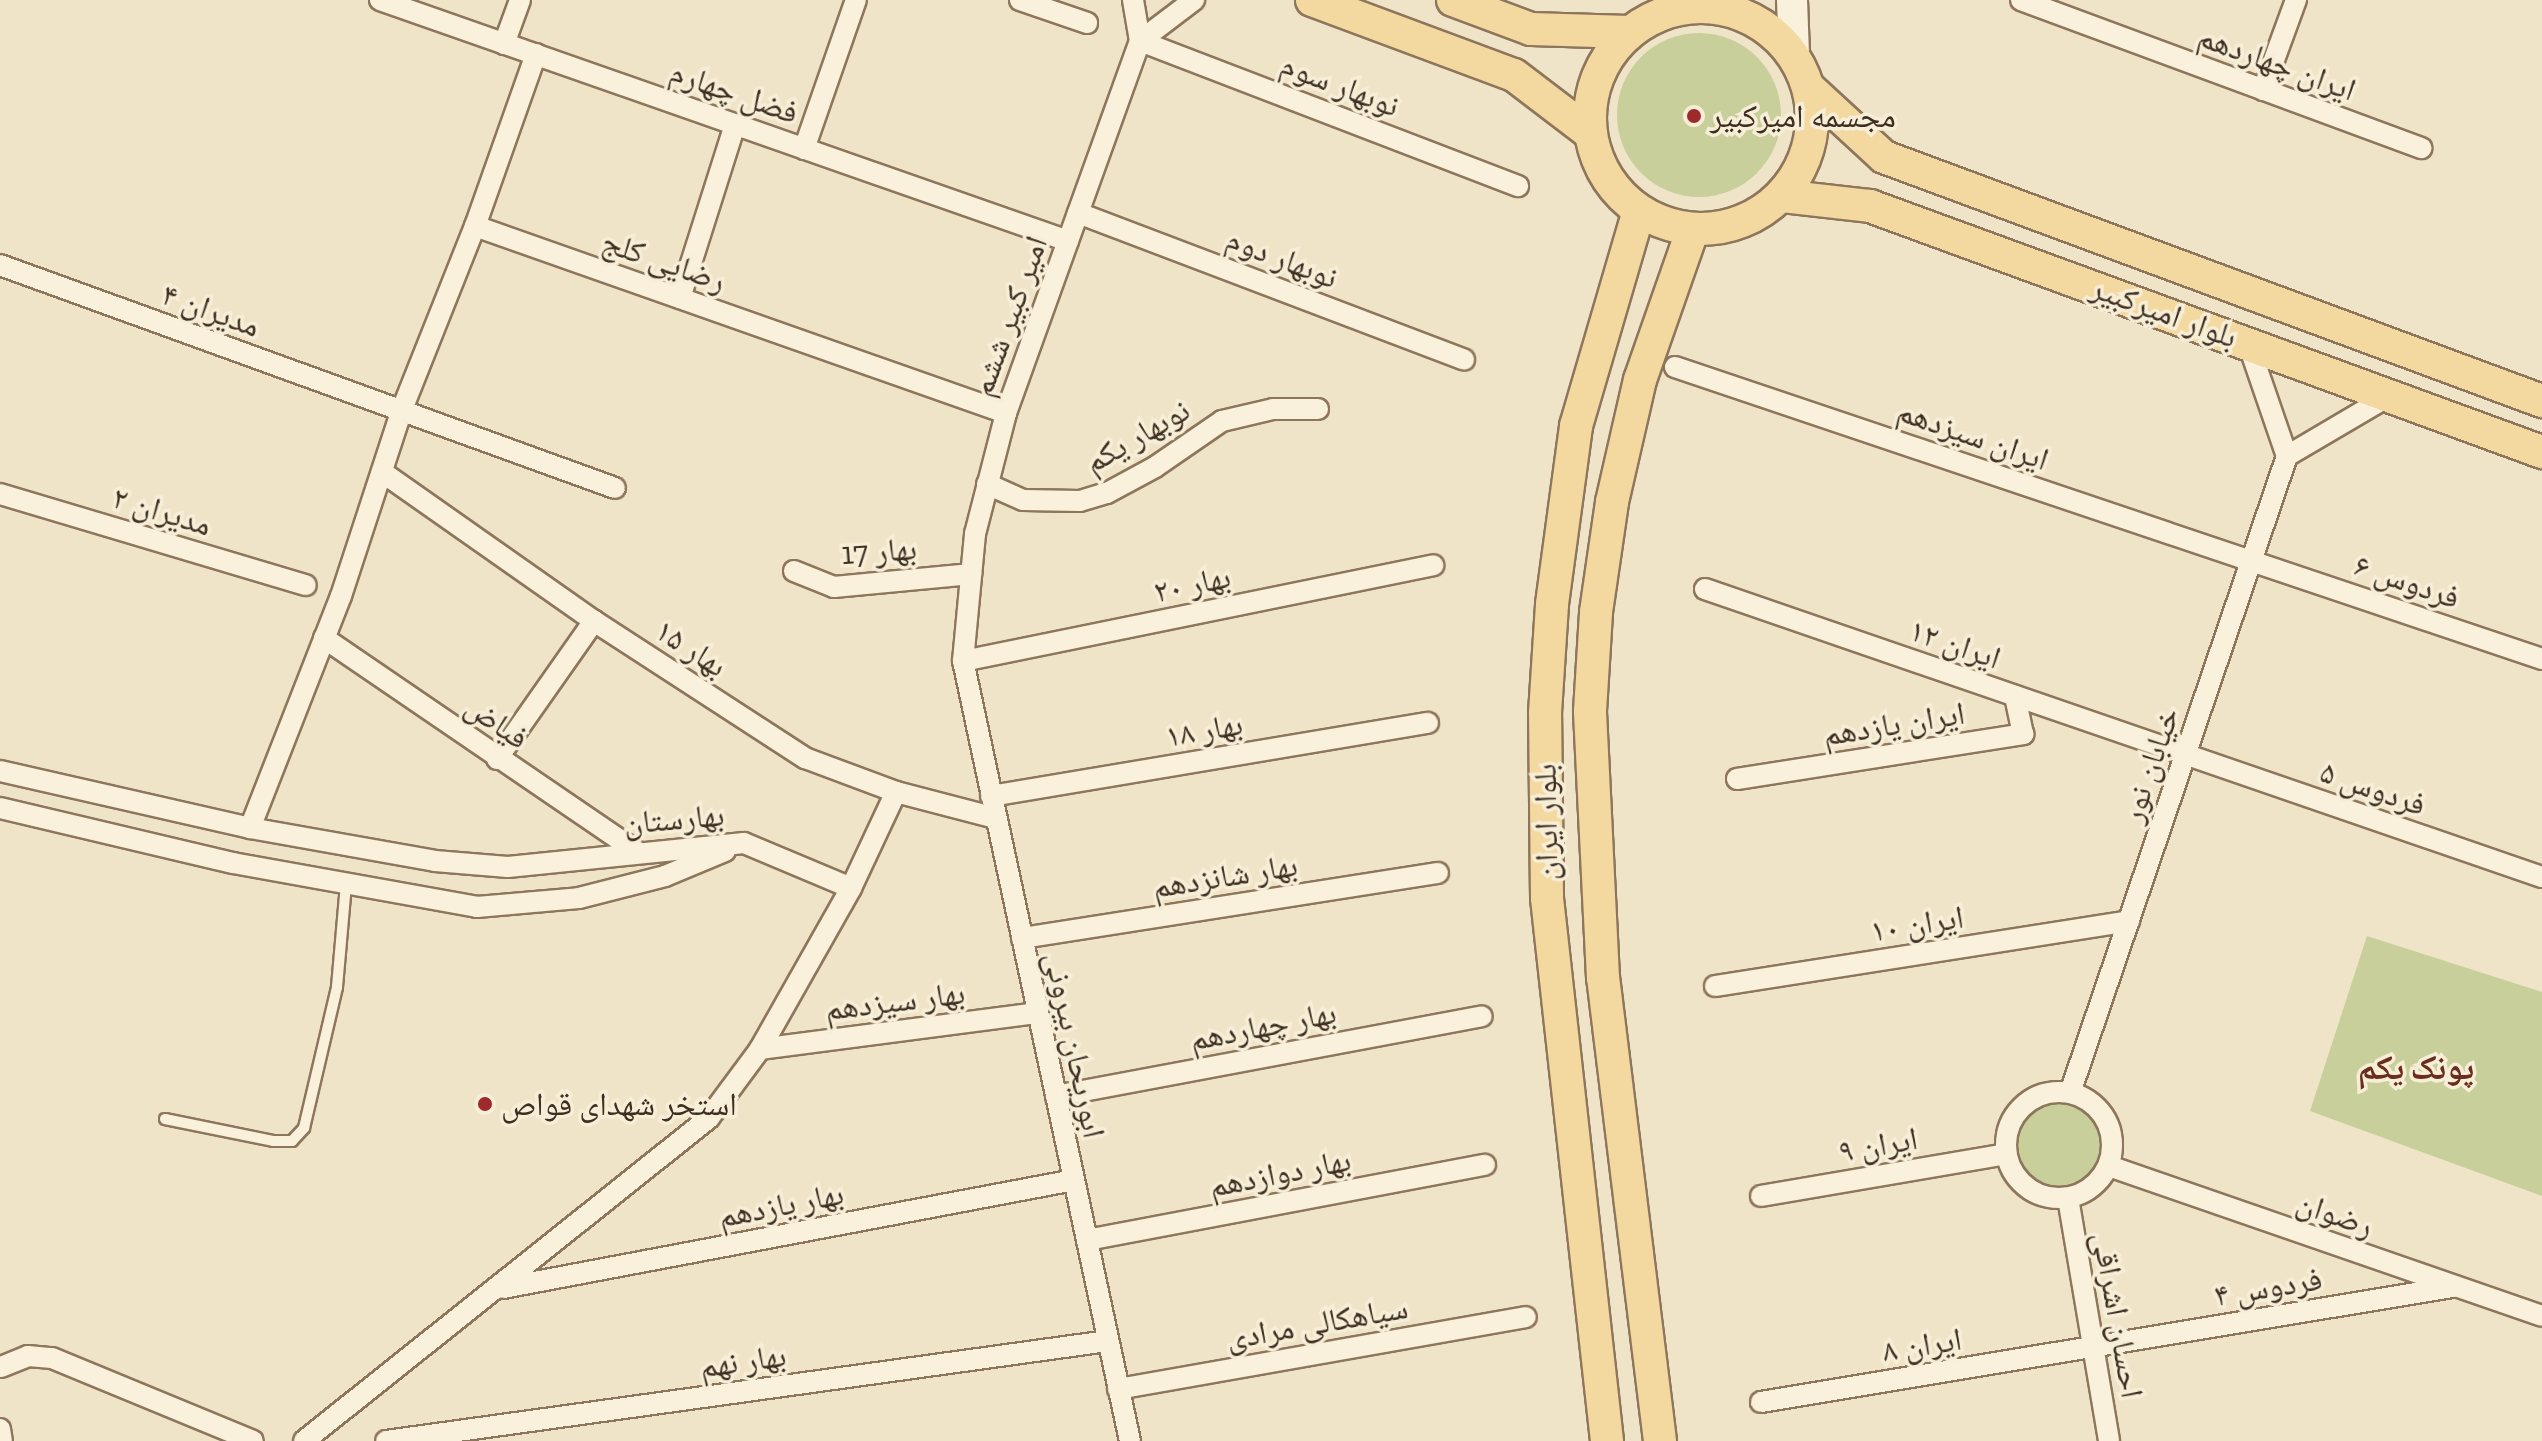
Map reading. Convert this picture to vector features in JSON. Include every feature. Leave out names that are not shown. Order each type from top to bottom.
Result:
[{"type":"main road","points":[[1312,0],[1514,75],[1590,133]]},
{"type":"main road","points":[[1453,0],[1531,29],[1629,32]]},
{"type":"main road","points":[[1792,0],[1794,55]]},
{"type":"main road","points":[[1699,3],[1735,11],[1768,28],[1794,55],[1810,89],[1813,127],[1803,164],[1781,196],[1745,219],[1693,229],[1639,211],[1615,190],[1599,163],[1590,133],[1591,96],[1604,61],[1629,32],[1661,13],[1699,3]]},
{"type":"main road","name":"بلوار امیرکبیر","points":[[1810,89],[1884,157],[2542,401]]},
{"type":"main road","name":"بلوار امیرکبیر","points":[[1781,196],[1870,206],[2542,452]]},
{"type":"main road","name":"بلوار ایران","points":[[1607,1441],[1547,898],[1545,713],[1552,604],[1576,426],[1639,211]]},
{"type":"main road","name":"بلوار ایران","points":[[1660,1441],[1603,978],[1590,711],[1596,612],[1612,502],[1640,380],[1693,229]]},
{"type":"street","name":"فضل چهارم","points":[[380,0],[1068,241]]},
{"type":"street","points":[[504,44],[520,0]]},
{"type":"street","points":[[804,149],[856,0]]},
{"type":"street","points":[[1020,0],[1087,23]]},
{"type":"street","name":"امیر کبیر ششم","points":[[963,661],[971,574],[987,484],[1006,413],[1140,41],[1133,0]]},
{"type":"street","points":[[1140,41],[1194,0]]},
{"type":"street","name":"ایران چهاردهم","points":[[2021,0],[2422,148]]},
{"type":"street","points":[[2263,90],[2296,0]]},
{"type":"street","name":"نوبهار سوم","points":[[1140,41],[1518,186]]},
{"type":"street","points":[[250,828],[324,638],[401,412],[475,226],[536,54]]},
{"type":"street","points":[[680,298],[735,125]]},
{"type":"street","name":"نوبهار دوم","points":[[1078,213],[1464,360]]},
{"type":"street","name":"رضایی کلج","points":[[475,226],[1006,413]]},
{"type":"street","name":"مدیران ۴","points":[[0,265],[615,488]]},
{"type":"street","points":[[2248,343],[2287,456],[2389,396]]},
{"type":"street","name":"ایران سیزدهم","points":[[1675,367],[2252,560]]},
{"type":"street","name":"نوبهار یکم","points":[[987,484],[1023,500],[1080,501],[1107,493],[1155,467],[1222,421],[1273,409],[1318,409]]},
{"type":"street","name":"خیابان نور","points":[[2070,1093],[2287,456]]},
{"type":"street","name":"بهار ۱۵","points":[[382,472],[594,621],[805,758],[896,792],[996,818]]},
{"type":"street","name":"مدیران ۲","points":[[0,494],[306,585]]},
{"type":"street","name":"فردوس ۶","points":[[2252,560],[2542,659]]},
{"type":"street","name":"بهار ۲۰","points":[[963,661],[1433,565]]},
{"type":"street","name":"بهار 17","points":[[794,571],[834,587],[971,574]]},
{"type":"street","name":"ایران ۱۲","points":[[1705,589],[2185,755]]},
{"type":"street","points":[[497,759],[594,621]]},
{"type":"street","name":"فیاض","points":[[324,638],[497,759],[638,852]]},
{"type":"street","name":"ابوریحان بیرونی","points":[[963,661],[1130,1441]]},
{"type":"street","name":"ایران یازدهم","points":[[1737,779],[2023,734],[2015,696]]},
{"type":"street","name":"بهار ۱۸","points":[[991,796],[1428,723]]},
{"type":"street","name":"فردوس ۵","points":[[2185,755],[2542,877]]},
{"type":"street","name":"بهارستان","points":[[0,771],[250,828],[435,861],[508,867],[744,843]]},
{"type":"street","points":[[304,1441],[499,1289],[709,1118],[760,1049],[851,888],[896,792]]},
{"type":"street","name":"بهارستان","points":[[0,808],[233,863],[477,907],[579,898],[665,876],[744,843]]},
{"type":"street","points":[[744,843],[851,888]]},
{"type":"street","name":"بهار شانزدهم","points":[[1022,938],[1438,873]]},
{"type":"street","name":"ایران ۱۰","points":[[1715,986],[2129,921]]},
{"type":"street","name":"بهار سیزدهم","points":[[760,1049],[1038,1013]]},
{"type":"street","name":"بهار چهاردهم","points":[[1056,1096],[1482,1016]]},
{"type":"street","points":[[2053,1092],[2070,1093],[2087,1100],[2106,1121],[2113,1147],[2109,1166],[2099,1181],[2068,1198],[2035,1194],[2011,1170],[2006,1154],[2006,1137],[2022,1106],[2053,1092]]},
{"type":"street","name":"ایران ۹","points":[[1761,1196],[2006,1154]]},
{"type":"street","name":"بهار دوازدهم","points":[[1087,1240],[1485,1165]]},
{"type":"street","name":"رضوان","points":[[2109,1166],[2542,1316]]},
{"type":"street","name":"بهار یازدهم","points":[[499,1289],[1074,1180]]},
{"type":"street","name":"احسان اشراقی","points":[[2068,1198],[2109,1441]]},
{"type":"street","name":"فردوس ۴","points":[[2093,1347],[2452,1287]]},
{"type":"street","name":"سیاهکالی مرادی","points":[[1118,1389],[1526,1317]]},
{"type":"street","name":"بهار نهم","points":[[386,1441],[1108,1341]]},
{"type":"street","name":"ایران ۸","points":[[1761,1402],[2093,1347]]},
{"type":"street","points":[[0,1368],[28,1356],[52,1358],[253,1441]]},
{"type":"street","points":[[0,1429],[2,1441]]},
{"type":"lane","points":[[165,1119],[273,1141],[292,1141],[304,1128],[337,987],[346,884]]},
{"type":"green space","points":[[1699,33],[1731,39],[1757,57],[1775,83],[1781,115],[1775,147],[1757,173],[1731,191],[1699,197],[1667,191],[1641,173],[1623,147],[1617,115],[1623,83],[1641,57],[1667,39]]},
{"type":"green space","points":[[2367,936],[2542,992],[2542,1196],[2310,1111]]},
{"type":"green space","points":[[2059,1092],[2079,1096],[2097,1107],[2108,1125],[2112,1145],[2108,1165],[2097,1183],[2079,1194],[2059,1198],[2039,1194],[2021,1183],[2010,1165],[2006,1145],[2010,1125],[2021,1107],[2039,1096]]},
{"type":"place","name":"مجسمه امیرکبیر","points":[[1694,116]]},
{"type":"place","name":"استخر شهدای قواص","points":[[485,1104]]},
{"type":"district","name":"پونک یکم","points":[[2416,1068]]}]
